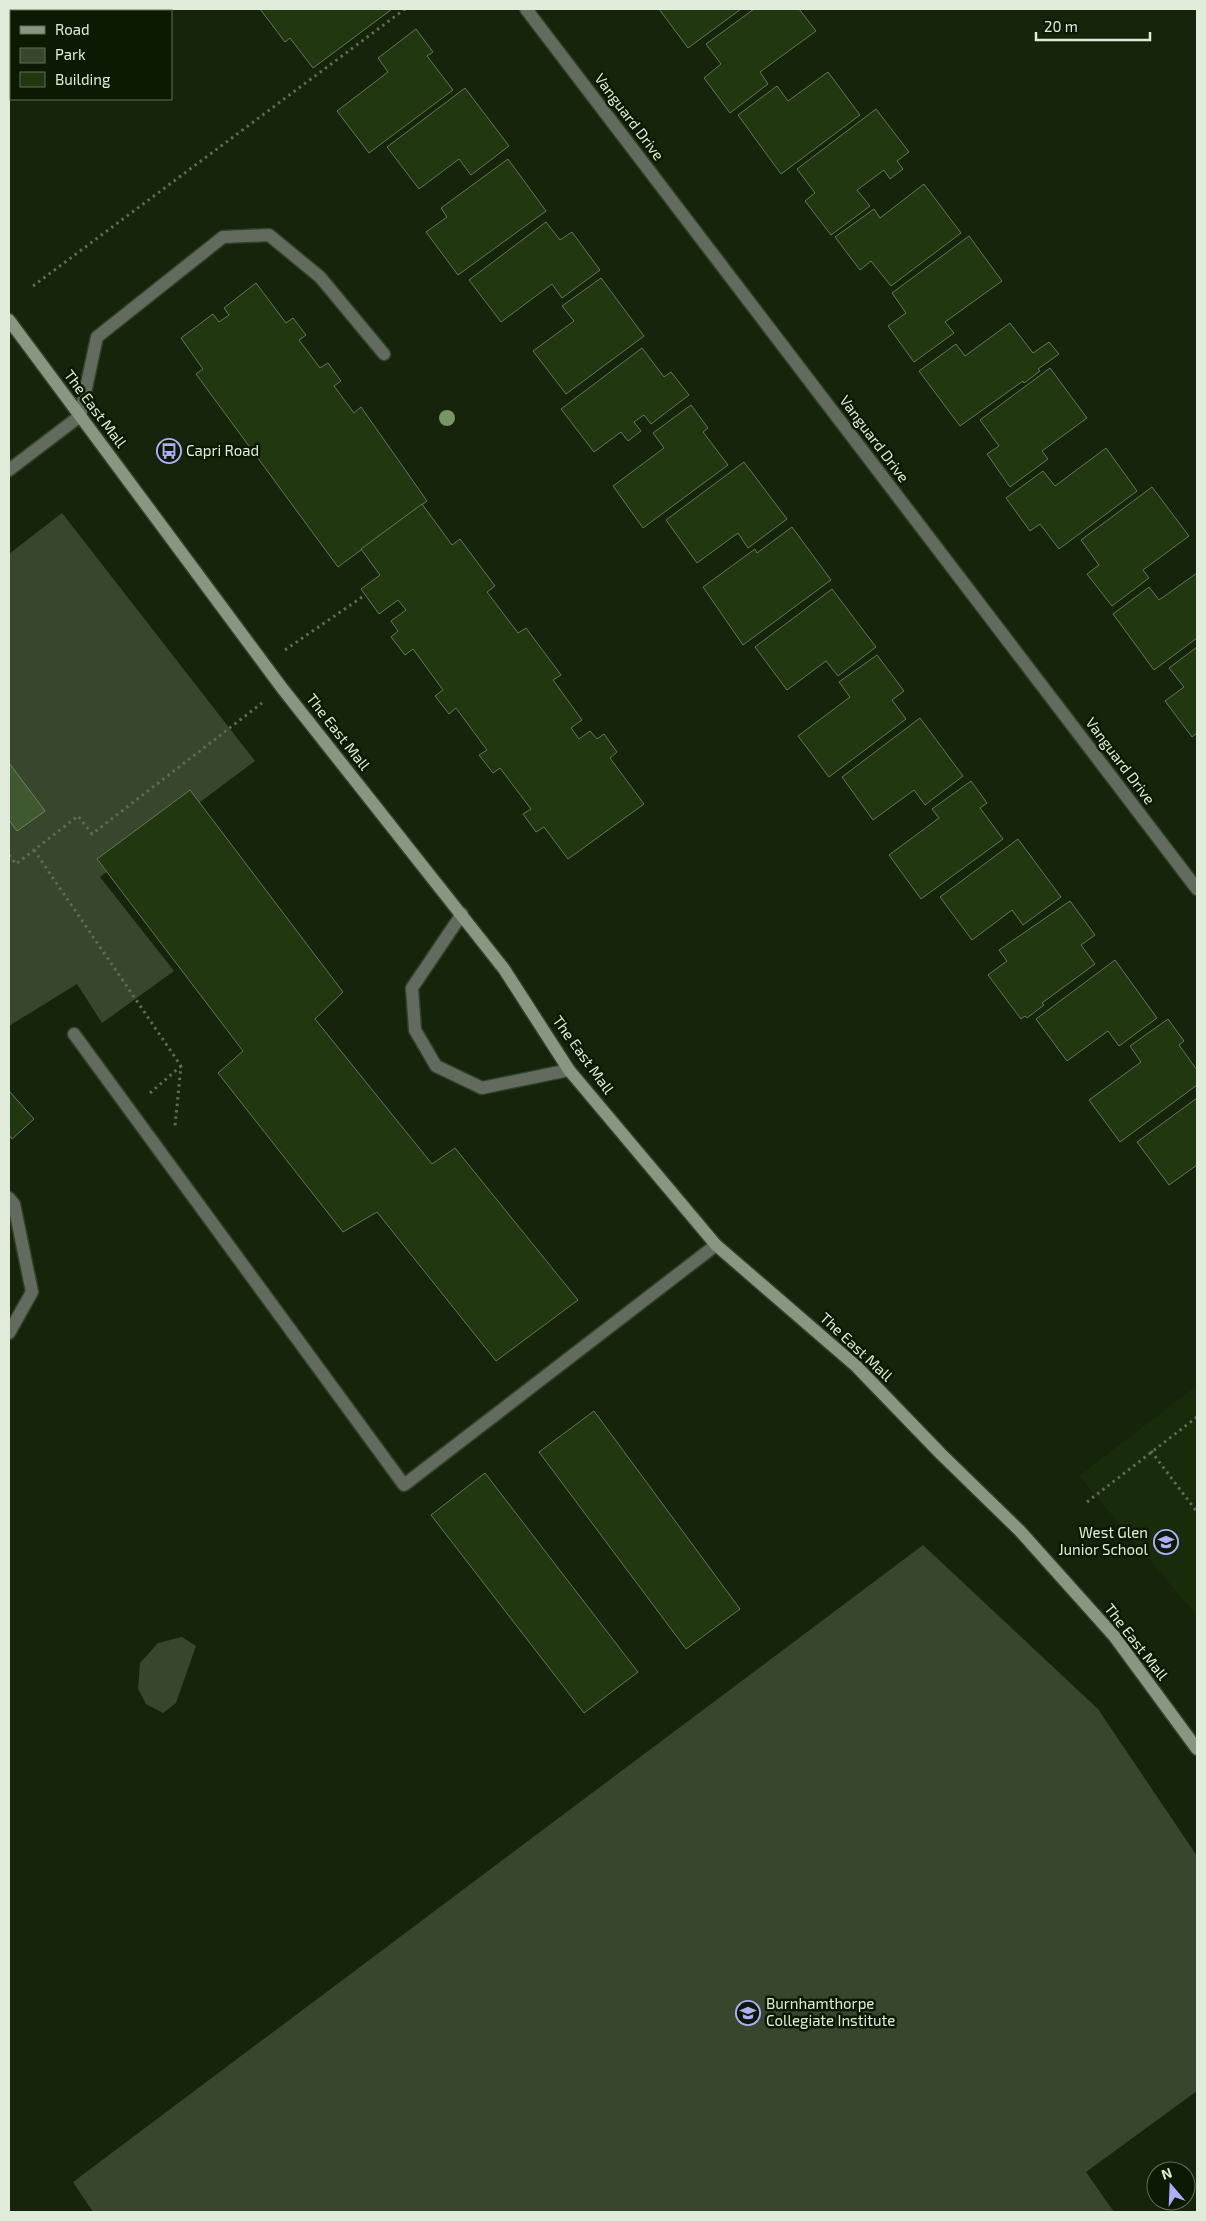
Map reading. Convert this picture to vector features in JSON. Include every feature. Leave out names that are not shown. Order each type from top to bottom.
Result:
[{"type":"main road","name":"The East Mall","points":[[9,320],[282,688],[504,969],[569,1070],[716,1246],[856,1366],[1020,1532],[1114,1636],[1197,1749]]},
{"type":"street","name":"Vanguard Drive","points":[[526,9],[1197,889]]},
{"type":"street","points":[[9,470],[80,416],[97,337],[223,237],[269,235],[320,277],[384,354]]},
{"type":"street","points":[[462,914],[412,988],[416,1030],[436,1066],[482,1088],[569,1070]]},
{"type":"street","points":[[74,1034],[404,1485],[716,1246]]},
{"type":"street","points":[[9,1198],[14,1204],[32,1292],[9,1333]]},
{"type":"path","points":[[33,286],[405,9]]},
{"type":"path","points":[[265,664],[365,595]]},
{"type":"path","points":[[9,855],[16,864],[78,816],[92,834],[282,688]]},
{"type":"path","points":[[34,850],[181,1066],[175,1129]]},
{"type":"path","points":[[130,1110],[181,1066]]},
{"type":"path","points":[[1087,1502],[1197,1417]]},
{"type":"path","points":[[1151,1451],[1197,1512]]},
{"type":"shaded area","points":[[9,763],[45,811],[17,831],[9,820]]},
{"type":"shaded area","name":"West Glen Junior School","points":[[1197,1385],[1197,1616],[1079,1476]]},
{"type":"green space","points":[[62,513],[255,761],[100,877],[174,971],[102,1023],[77,984],[9,1026],[9,554]]},
{"type":"green space","name":"Burnhamthorpe Collegiate Institute","points":[[923,1545],[1098,1709],[1197,1856],[1197,2091],[1086,2172],[1114,2212],[93,2212],[73,2182]]},
{"type":"green space","points":[[182,1637],[196,1646],[176,1703],[163,1713],[146,1704],[138,1689],[140,1663],[158,1643]]},
{"type":"building","points":[[9,9],[99,9],[10,10],[10,78]]},
{"type":"building","points":[[260,9],[392,9],[313,68],[290,38],[285,42]]},
{"type":"building","points":[[659,9],[741,9],[688,48]]},
{"type":"building","points":[[754,9],[799,9],[816,31],[760,72],[768,84],[730,113],[704,78],[721,64],[706,44]]},
{"type":"building","points":[[416,29],[433,52],[427,56],[453,90],[369,153],[337,111],[388,72],[378,58]]},
{"type":"building","points":[[828,72],[860,115],[781,174],[738,115],[777,86],[788,101]]},
{"type":"building","points":[[465,88],[509,146],[471,175],[459,159],[419,189],[387,147]]},
{"type":"building","points":[[876,109],[909,152],[897,161],[903,169],[890,179],[884,170],[857,190],[870,206],[831,235],[805,201],[815,193],[797,169]]},
{"type":"building","points":[[508,159],[546,211],[458,275],[426,232],[447,217],[441,208]]},
{"type":"building","points":[[924,184],[961,233],[891,286],[871,261],[860,270],[835,237],[874,209],[880,218]]},
{"type":"building","points":[[546,222],[560,240],[572,232],[600,270],[562,298],[552,284],[501,322],[469,280]]},
{"type":"building","points":[[969,236],[1002,281],[945,322],[954,333],[914,362],[888,326],[906,313],[892,293]]},
{"type":"building","points":[[601,278],[644,336],[566,394],[533,351],[574,321],[562,306]]},
{"type":"building","points":[[256,283],[286,323],[293,318],[306,335],[299,340],[320,368],[328,363],[341,381],[334,386],[354,413],[361,407],[427,501],[338,567],[196,374],[203,369],[181,338],[213,314],[219,322],[229,315],[224,308]]},
{"type":"building","points":[[1010,323],[1033,353],[1049,342],[1059,354],[1038,369],[1040,371],[1024,383],[1023,381],[960,426],[919,371],[956,344],[965,356]]},
{"type":"building","points":[[642,348],[664,377],[671,372],[689,395],[651,424],[644,415],[634,422],[641,431],[628,441],[621,432],[594,452],[561,409]]},
{"type":"building","points":[[1050,368],[1087,418],[1042,451],[1048,459],[1010,487],[987,454],[999,446],[980,420]]},
{"type":"building","points":[[691,405],[708,428],[703,432],[728,465],[643,528],[613,486],[664,448],[653,433]]},
{"type":"building","points":[[1106,448],[1137,491],[1059,549],[1040,524],[1030,531],[1006,498],[1043,471],[1055,486]]},
{"type":"building","points":[[744,462],[787,519],[748,548],[738,533],[697,563],[666,520]]},
{"type":"building","points":[[1152,487],[1189,536],[1143,570],[1149,578],[1112,606],[1087,574],[1099,565],[1081,540]]},
{"type":"building","points":[[422,504],[452,545],[460,539],[495,586],[487,592],[518,633],[526,628],[561,675],[553,680],[582,720],[571,728],[579,739],[590,731],[597,739],[604,734],[617,752],[610,758],[644,804],[568,859],[544,827],[536,832],[523,814],[531,809],[500,768],[493,773],[479,755],[487,750],[456,708],[449,714],[435,696],[443,690],[413,649],[405,655],[391,637],[398,631],[391,621],[406,610],[398,600],[379,614],[361,589],[380,575],[361,549]]},
{"type":"building","points":[[792,527],[831,580],[743,645],[703,587],[755,549],[757,553]]},
{"type":"building","points":[[1197,573],[1197,638],[1154,670],[1113,614],[1149,587],[1159,600]]},
{"type":"building","points":[[832,589],[876,647],[838,676],[826,661],[787,690],[755,647]]},
{"type":"building","points":[[1197,647],[1197,733],[1192,737],[1165,701],[1184,687],[1169,668]]},
{"type":"building","points":[[877,655],[904,691],[892,700],[906,719],[829,777],[798,736],[850,697],[839,682]]},
{"type":"building","points":[[920,718],[963,776],[925,805],[914,790],[873,820],[842,777]]},
{"type":"building","points":[[971,781],[987,803],[980,808],[1003,839],[921,899],[889,855],[939,818],[932,809]]},
{"type":"building","points":[[190,790],[343,992],[315,1019],[432,1164],[455,1148],[578,1300],[496,1361],[377,1212],[343,1232],[218,1073],[243,1051],[97,859]]},
{"type":"building","points":[[1018,839],[1061,897],[1023,925],[1012,910],[972,940],[940,897]]},
{"type":"building","points":[[1070,901],[1095,935],[1081,945],[1095,964],[1042,1003],[1044,1005],[1027,1018],[1025,1016],[1021,1019],[988,975],[1007,961],[999,950]]},
{"type":"building","points":[[1115,960],[1157,1018],[1119,1046],[1108,1031],[1067,1061],[1036,1019]]},
{"type":"building","points":[[1168,1019],[1184,1041],[1179,1045],[1197,1070],[1197,1085],[1120,1142],[1089,1100],[1141,1062],[1130,1046]]},
{"type":"building","points":[[9,1091],[34,1119],[12,1139],[9,1135]]},
{"type":"building","points":[[1197,1098],[1197,1165],[1169,1185],[1137,1142]]},
{"type":"building","points":[[594,1411],[740,1609],[686,1649],[539,1452]]},
{"type":"building","points":[[485,1473],[638,1672],[584,1713],[431,1515]]},
{"type":"place","name":"Capri Road","points":[[169,451]]},
{"type":"place","name":"West Glen Junior School","points":[[1166,1542]]},
{"type":"place","name":"Burnhamthorpe Collegiate Institute","points":[[748,2013]]}]
